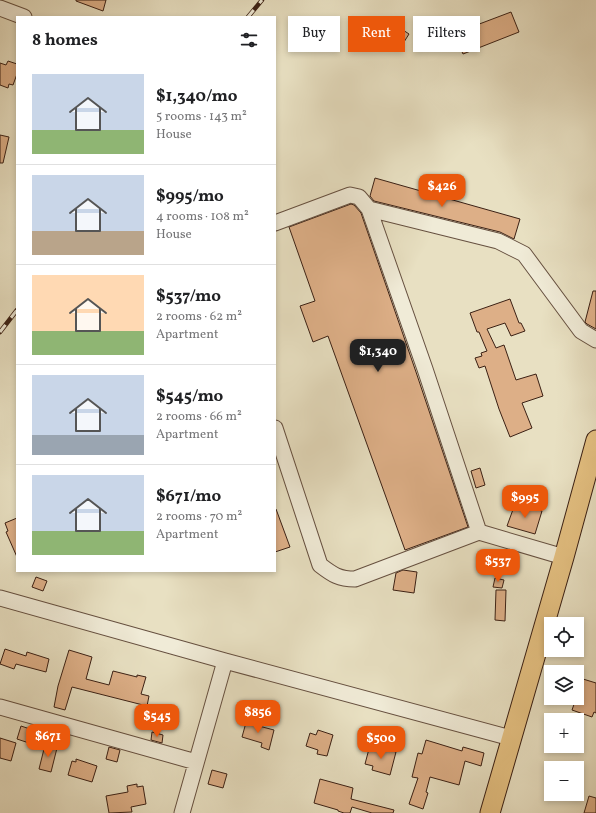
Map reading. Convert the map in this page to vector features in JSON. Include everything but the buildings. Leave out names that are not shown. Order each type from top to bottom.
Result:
[{"type":"main road","points":[[490,813],[564,557],[596,440]]},
{"type":"street","points":[[0,8],[21,16]]},
{"type":"street","points":[[276,223],[350,195],[359,197],[369,209],[425,369],[479,532]]},
{"type":"street","points":[[369,209],[498,241],[524,254],[582,332],[596,340]]},
{"type":"street","points":[[276,431],[320,565],[333,575],[344,579],[355,579],[479,532],[564,557]]},
{"type":"street","points":[[0,598],[225,661],[511,738]]},
{"type":"street","points":[[182,813],[225,661]]},
{"type":"street","points":[[0,707],[196,762]]},
{"type":"railway","points":[[249,16],[262,0]]},
{"type":"railway","points":[[0,332],[16,311]]}]
